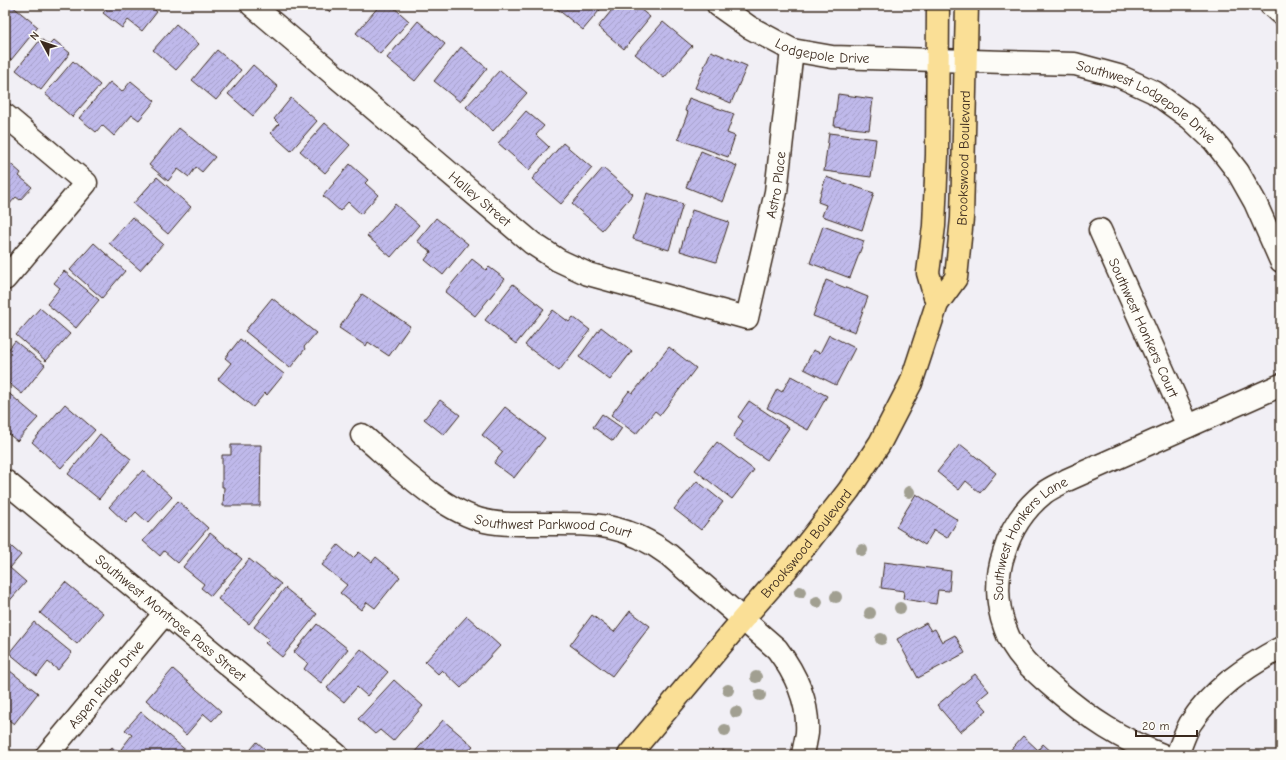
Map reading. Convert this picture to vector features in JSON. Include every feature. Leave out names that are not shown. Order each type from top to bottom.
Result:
[{"type":"main road","name":"Brookswood Boulevard","points":[[937,304],[928,274],[932,244],[936,175],[938,5]]},
{"type":"main road","name":"Brookswood Boulevard","points":[[630,755],[743,619],[792,563],[849,490],[870,460],[892,422],[911,384],[937,304],[956,278],[962,218],[967,5]]},
{"type":"street","name":"Halley Street","points":[[252,5],[532,243],[558,260],[588,274],[747,318]]},
{"type":"street","name":"Lodgepole Drive","points":[[718,5],[750,27],[792,50],[832,57],[938,60]]},
{"type":"street","points":[[1271,5],[1281,14]]},
{"type":"street","name":"Astro Place","points":[[747,318],[776,192],[792,50]]},
{"type":"street","name":"Southwest Lodgepole Drive","points":[[938,60],[1075,64],[1119,76],[1154,92],[1190,118],[1219,147],[1238,172],[1255,202],[1281,261]]},
{"type":"street","points":[[5,115],[86,183],[5,280]]},
{"type":"street","name":"Southwest Honkers Court","points":[[1100,230],[1188,426]]},
{"type":"street","name":"Southwest Honkers Lane","points":[[1162,755],[1138,746],[1105,728],[1075,706],[1031,668],[1016,650],[1004,628],[998,599],[999,569],[1008,539],[1024,513],[1044,493],[1067,480],[1281,385]]},
{"type":"street","name":"Southwest Parkwood Court","points":[[362,434],[428,491],[446,505],[463,514],[485,521],[511,524],[590,524],[611,527],[634,534],[652,543],[777,649],[788,664],[798,684],[805,707],[807,733],[803,755]]},
{"type":"street","name":"Southwest Montrose Pass Street","points":[[5,481],[336,755]]},
{"type":"street","name":"Aspen Ridge Drive","points":[[47,755],[165,613]]},
{"type":"street","points":[[1176,755],[1190,725],[1211,698],[1233,678],[1264,657],[1281,648]]},
{"type":"building","points":[[11,5],[38,27],[11,60],[5,55],[5,12]]},
{"type":"building","points":[[110,5],[149,5],[157,12],[142,31],[128,20],[122,28],[103,13]]},
{"type":"building","points":[[322,5],[335,5],[330,12]]},
{"type":"building","points":[[380,5],[391,5],[409,21],[380,54],[356,33]]},
{"type":"building","points":[[559,5],[604,5],[583,30],[556,8]]},
{"type":"building","points":[[616,5],[635,5],[650,17],[624,49],[598,27]]},
{"type":"building","points":[[418,21],[445,44],[415,81],[387,58]]},
{"type":"building","points":[[663,22],[692,46],[664,78],[635,54]]},
{"type":"building","points":[[176,24],[199,44],[176,70],[153,50]]},
{"type":"building","points":[[41,39],[49,45],[54,40],[70,53],[41,90],[16,70]]},
{"type":"building","points":[[461,47],[487,68],[460,102],[434,81]]},
{"type":"building","points":[[217,50],[241,70],[216,100],[192,80]]},
{"type":"building","points":[[711,51],[747,66],[731,103],[695,88]]},
{"type":"building","points":[[73,61],[100,85],[72,117],[45,94]]},
{"type":"building","points":[[253,65],[278,87],[253,116],[228,94]]},
{"type":"building","points":[[500,70],[527,93],[493,131],[466,107]]},
{"type":"building","points":[[131,81],[155,101],[139,120],[132,115],[114,136],[102,125],[96,132],[79,118],[110,82],[122,92]]},
{"type":"building","points":[[838,94],[873,99],[869,130],[834,126]]},
{"type":"building","points":[[291,98],[317,121],[291,151],[271,133],[279,124],[274,119]]},
{"type":"building","points":[[689,98],[734,114],[727,133],[735,136],[728,157],[678,139],[688,112],[685,111]]},
{"type":"building","points":[[526,111],[544,126],[536,135],[549,147],[529,170],[498,143]]},
{"type":"building","points":[[325,123],[350,145],[325,173],[300,151]]},
{"type":"building","points":[[179,128],[215,157],[202,172],[196,167],[189,177],[178,169],[168,181],[149,165]]},
{"type":"building","points":[[829,133],[876,139],[871,177],[824,171]]},
{"type":"building","points":[[563,143],[592,168],[561,204],[532,179]]},
{"type":"building","points":[[701,151],[737,166],[723,202],[686,187]]},
{"type":"building","points":[[5,159],[21,173],[19,176],[32,187],[20,200],[16,197],[6,208],[5,207]]},
{"type":"building","points":[[350,164],[368,180],[365,183],[378,195],[361,214],[348,202],[340,211],[323,196]]},
{"type":"building","points":[[603,168],[633,194],[602,230],[572,204]]},
{"type":"building","points":[[157,177],[191,207],[168,234],[133,204]]},
{"type":"building","points":[[826,177],[874,193],[862,230],[822,216],[826,205],[818,202]]},
{"type":"building","points":[[647,193],[683,204],[669,250],[633,239]]},
{"type":"building","points":[[395,204],[419,225],[391,257],[367,236]]},
{"type":"building","points":[[692,210],[729,222],[716,262],[680,251]]},
{"type":"building","points":[[132,217],[163,244],[140,270],[109,243]]},
{"type":"building","points":[[436,218],[468,244],[443,275],[425,260],[431,252],[417,241]]},
{"type":"building","points":[[823,226],[864,241],[850,278],[810,263]]},
{"type":"building","points":[[94,243],[125,271],[102,298],[70,270]]},
{"type":"building","points":[[472,259],[486,270],[489,267],[505,279],[475,316],[445,292]]},
{"type":"building","points":[[64,271],[99,300],[76,328],[47,304],[60,288],[54,283]]},
{"type":"building","points":[[826,280],[868,297],[855,332],[813,316]]},
{"type":"building","points":[[513,284],[544,309],[516,344],[485,320]]},
{"type":"building","points":[[362,294],[410,326],[389,356],[368,342],[366,346],[339,328]]},
{"type":"building","points":[[272,298],[316,333],[304,347],[305,349],[290,368],[245,331]]},
{"type":"building","points":[[40,308],[70,334],[46,361],[16,335]]},
{"type":"building","points":[[553,310],[569,322],[573,317],[590,330],[559,371],[525,345]]},
{"type":"building","points":[[601,327],[632,351],[610,380],[579,357]]},
{"type":"building","points":[[829,335],[855,348],[836,385],[804,369],[813,350],[820,353]]},
{"type":"building","points":[[240,339],[284,374],[267,395],[265,393],[253,407],[218,379],[231,363],[225,358]]},
{"type":"building","points":[[15,341],[45,365],[22,394],[5,380],[5,354]]},
{"type":"building","points":[[669,347],[696,368],[660,415],[655,411],[636,434],[611,415],[629,391],[633,393]]},
{"type":"building","points":[[791,376],[827,396],[808,430],[767,408],[777,389],[782,392]]},
{"type":"building","points":[[5,390],[38,418],[17,441],[5,431]]},
{"type":"building","points":[[440,400],[460,415],[444,435],[424,419]]},
{"type":"building","points":[[749,401],[789,428],[767,460],[733,437],[743,421],[738,417]]},
{"type":"building","points":[[65,404],[95,430],[61,468],[32,442]]},
{"type":"building","points":[[505,407],[545,438],[514,478],[494,463],[503,452],[482,435]]},
{"type":"building","points":[[602,414],[622,428],[613,441],[593,427]]},
{"type":"building","points":[[100,434],[131,459],[99,499],[68,474]]},
{"type":"building","points":[[717,442],[754,470],[732,499],[695,470]]},
{"type":"building","points":[[960,444],[996,473],[980,493],[966,481],[959,490],[937,472]]},
{"type":"building","points":[[231,445],[261,445],[260,506],[223,506],[224,487],[222,487],[222,455],[231,455]]},
{"type":"building","points":[[143,470],[172,497],[148,523],[136,512],[126,523],[109,507]]},
{"type":"building","points":[[697,481],[723,502],[701,530],[674,509]]},
{"type":"building","points":[[916,494],[958,520],[947,538],[934,530],[925,545],[896,527]]},
{"type":"building","points":[[178,501],[208,528],[178,563],[164,551],[160,556],[143,541]]},
{"type":"building","points":[[210,533],[242,559],[211,596],[201,588],[204,584],[183,567]]},
{"type":"building","points":[[6,542],[21,555],[10,568],[26,582],[5,606]]},
{"type":"building","points":[[338,545],[353,558],[359,552],[372,562],[376,557],[400,577],[375,608],[367,602],[361,610],[340,593],[347,585],[322,565]]},
{"type":"building","points":[[249,559],[281,584],[249,624],[218,599]]},
{"type":"building","points":[[884,562],[951,571],[949,591],[938,590],[936,604],[903,599],[904,591],[881,588]]},
{"type":"building","points":[[65,582],[103,613],[77,644],[40,613]]},
{"type":"building","points":[[285,588],[317,614],[282,657],[265,643],[269,639],[254,627]]},
{"type":"building","points":[[630,611],[650,626],[612,676],[570,645],[592,615],[614,632]]},
{"type":"building","points":[[467,616],[500,646],[461,688],[442,670],[438,674],[425,662]]},
{"type":"building","points":[[34,622],[72,653],[58,670],[48,662],[37,676],[9,653]]},
{"type":"building","points":[[926,623],[931,631],[935,629],[942,642],[955,635],[965,653],[918,678],[897,639]]},
{"type":"building","points":[[317,624],[348,649],[321,683],[304,669],[308,663],[294,652]]},
{"type":"building","points":[[361,649],[388,672],[367,696],[357,687],[344,702],[327,688]]},
{"type":"building","points":[[5,667],[38,693],[14,724],[5,717]]},
{"type":"building","points":[[173,669],[221,711],[212,721],[204,714],[186,735],[146,700]]},
{"type":"building","points":[[975,674],[989,691],[978,700],[987,710],[960,732],[937,705]]},
{"type":"building","points":[[394,680],[423,706],[393,741],[380,730],[375,734],[358,719]]},
{"type":"building","points":[[141,712],[189,753],[187,755],[128,755],[121,749],[132,735],[125,730]]},
{"type":"building","points":[[443,720],[473,746],[465,755],[412,755]]},
{"type":"building","points":[[1023,736],[1038,750],[1043,744],[1055,755],[1006,755]]},
{"type":"building","points":[[257,742],[272,755],[246,755]]},
{"type":"building","points":[[112,747],[121,755],[105,755]]},
{"type":"building","points":[[723,750],[730,754],[719,755]]}]
